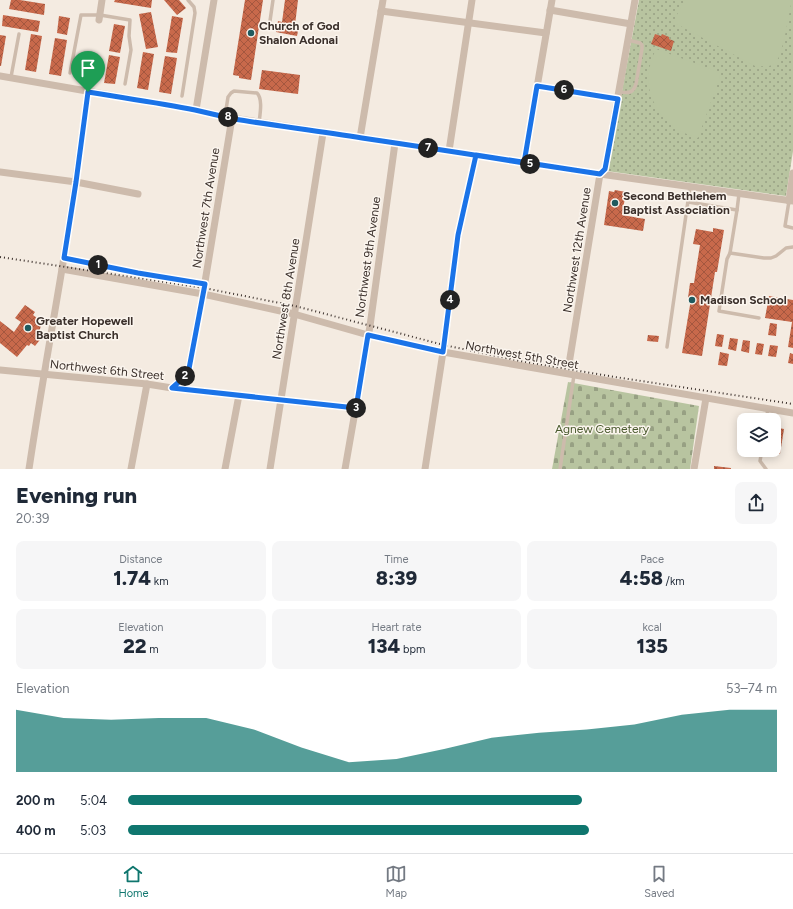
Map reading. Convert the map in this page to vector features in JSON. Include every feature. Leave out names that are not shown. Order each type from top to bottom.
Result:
[{"type":"street","points":[[99,18],[102,0]]},
{"type":"street","points":[[196,110],[214,0]]},
{"type":"street","points":[[360,138],[383,0]]},
{"type":"street","points":[[449,151],[472,0]]},
{"type":"street","points":[[524,163],[552,0]]},
{"type":"street","name":"Northwest 12th Avenue","points":[[569,364],[600,174],[605,169],[635,0]]},
{"type":"street","points":[[550,10],[631,24]]},
{"type":"street","points":[[381,11],[546,33]]},
{"type":"street","points":[[0,76],[196,110],[228,118],[259,123],[791,201],[793,173]]},
{"type":"street","points":[[537,86],[618,95]]},
{"type":"street","points":[[29,469],[76,182],[88,92]]},
{"type":"street","name":"Northwest 7th Avenue","points":[[172,388],[188,374],[205,284],[228,118]]},
{"type":"street","name":"Northwest 8th Avenue","points":[[270,469],[323,133]]},
{"type":"street","name":"Northwest 9th Avenue","points":[[346,469],[368,335],[395,143]]},
{"type":"street","points":[[425,469],[443,352],[458,235],[476,155]]},
{"type":"street","points":[[0,172],[76,182],[138,194]]},
{"type":"street","points":[[64,258],[158,277],[205,284]]},
{"type":"street","name":"Northwest 5th Street","points":[[62,268],[203,294],[294,314],[368,335],[443,352],[793,413]]},
{"type":"street","name":"Northwest 6th Street","points":[[0,370],[147,384],[356,408]]},
{"type":"street","points":[[131,469],[147,384]]},
{"type":"street","points":[[225,469],[239,395]]},
{"type":"street","points":[[694,469],[706,398]]},
{"type":"lane","points":[[182,96],[196,13],[194,7],[188,0]]},
{"type":"lane","points":[[270,21],[273,0]]},
{"type":"lane","points":[[70,73],[81,15],[130,20],[129,36],[131,50],[125,84]]},
{"type":"lane","points":[[11,78],[18,34]]},
{"type":"lane","points":[[618,95],[632,92],[635,89],[642,45],[640,43],[628,40]]},
{"type":"lane","points":[[228,118],[228,97],[231,93],[234,91],[257,93],[261,100],[259,123]]},
{"type":"lane","points":[[667,347],[690,187]]},
{"type":"lane","points":[[739,194],[730,253],[727,259],[720,311],[759,318]]},
{"type":"lane","points":[[791,201],[785,226],[793,228]]},
{"type":"lane","points":[[688,202],[737,210]]},
{"type":"lane","points":[[730,253],[771,258],[786,248],[793,247]]},
{"type":"lane","points":[[560,469],[574,375]]},
{"type":"lane","points":[[767,413],[768,409]]},
{"type":"lane","points":[[761,457],[760,461],[766,469]]},
{"type":"green space","points":[[639,0],[793,0],[793,151],[786,196],[607,171]]},
{"type":"green space","points":[[685,0],[792,0],[779,58],[774,64],[769,66],[755,66],[673,22]]},
{"type":"green space","points":[[656,49],[719,72],[720,77],[698,138],[686,134],[669,123],[658,110],[654,102],[648,78],[649,69]]},
{"type":"green space","name":"Agnew Cemetery","points":[[568,382],[699,406],[690,469],[552,469]]},
{"type":"building","points":[[11,0],[45,4],[44,15],[9,9]]},
{"type":"building","points":[[115,0],[152,0],[151,8],[114,2]]},
{"type":"building","points":[[164,0],[179,0],[186,8],[177,15]]},
{"type":"building","points":[[245,0],[263,0],[251,80],[239,78],[239,76],[233,75]]},
{"type":"building","points":[[285,0],[298,0],[295,25],[299,26],[297,36],[276,32],[278,21],[282,22]]},
{"type":"building","points":[[151,12],[158,47],[146,49],[139,14]]},
{"type":"building","points":[[3,15],[40,21],[38,32],[2,26]]},
{"type":"building","points":[[59,16],[70,18],[67,35],[57,33]]},
{"type":"building","points":[[172,16],[183,18],[177,53],[166,52]]},
{"type":"building","points":[[114,24],[125,26],[120,53],[109,51]]},
{"type":"building","points":[[31,34],[42,36],[36,72],[25,70]]},
{"type":"building","points":[[655,34],[661,36],[662,34],[674,41],[671,51],[651,44]]},
{"type":"building","points":[[0,35],[6,36],[1,66],[0,66]]},
{"type":"building","points":[[55,38],[67,40],[61,76],[49,74]]},
{"type":"building","points":[[143,52],[154,54],[148,90],[137,88]]},
{"type":"building","points":[[109,55],[120,57],[115,84],[104,83]]},
{"type":"building","points":[[165,56],[177,58],[171,94],[159,92]]},
{"type":"building","points":[[262,70],[300,75],[298,94],[259,89]]},
{"type":"building","name":"Second Bethlehem Baptist Association","points":[[615,190],[626,192],[622,215],[645,219],[643,231],[604,225],[609,191],[614,192]]},
{"type":"building","points":[[713,228],[724,230],[717,272],[715,272],[702,356],[682,353],[691,299],[688,298],[690,283],[694,283],[700,245],[693,244],[696,229],[713,232]]},
{"type":"building","points":[[769,296],[793,300],[793,348],[788,347],[792,322],[765,318]]},
{"type":"building","name":"Greater Hopewell Baptist Church","points":[[25,305],[35,312],[33,315],[41,321],[39,323],[41,325],[39,333],[43,336],[35,346],[31,343],[29,346],[27,345],[17,357],[0,343],[0,321],[14,332],[21,322],[15,318]]},
{"type":"building","points":[[770,323],[777,324],[776,336],[768,335]]},
{"type":"building","points":[[717,334],[724,335],[722,347],[715,346]]},
{"type":"building","points":[[648,335],[659,336],[658,342],[647,341]]},
{"type":"building","points":[[730,338],[738,339],[736,351],[728,349]]},
{"type":"building","points":[[743,340],[750,341],[749,353],[741,351]]},
{"type":"building","points":[[757,343],[764,344],[762,355],[755,354]]},
{"type":"building","points":[[770,345],[778,346],[776,357],[768,356]]},
{"type":"building","points":[[720,352],[729,354],[727,366],[718,365]]},
{"type":"building","points":[[790,353],[793,354],[793,364],[788,363]]},
{"type":"building","points":[[781,428],[784,429],[781,448]]},
{"type":"building","points":[[714,466],[731,468],[731,469],[714,469]]},
{"type":"railway","points":[[0,257],[204,288],[295,306],[444,345],[520,361],[793,404]]},
{"type":"place","name":"Church of God Shalon Adonai","points":[[251,33]]},
{"type":"place","name":"Second Bethlehem Baptist Association","points":[[615,203]]},
{"type":"place","name":"Madison School","points":[[692,300]]},
{"type":"place","name":"Greater Hopewell Baptist Church","points":[[28,328]]},
{"type":"route","points":[[88,92],[64,258],[179,281],[205,284],[188,374],[172,388],[356,408],[368,335],[443,352],[458,235],[476,155],[524,163],[600,174],[605,169],[618,99],[537,86],[524,163],[476,155],[323,133],[88,92]]}]
